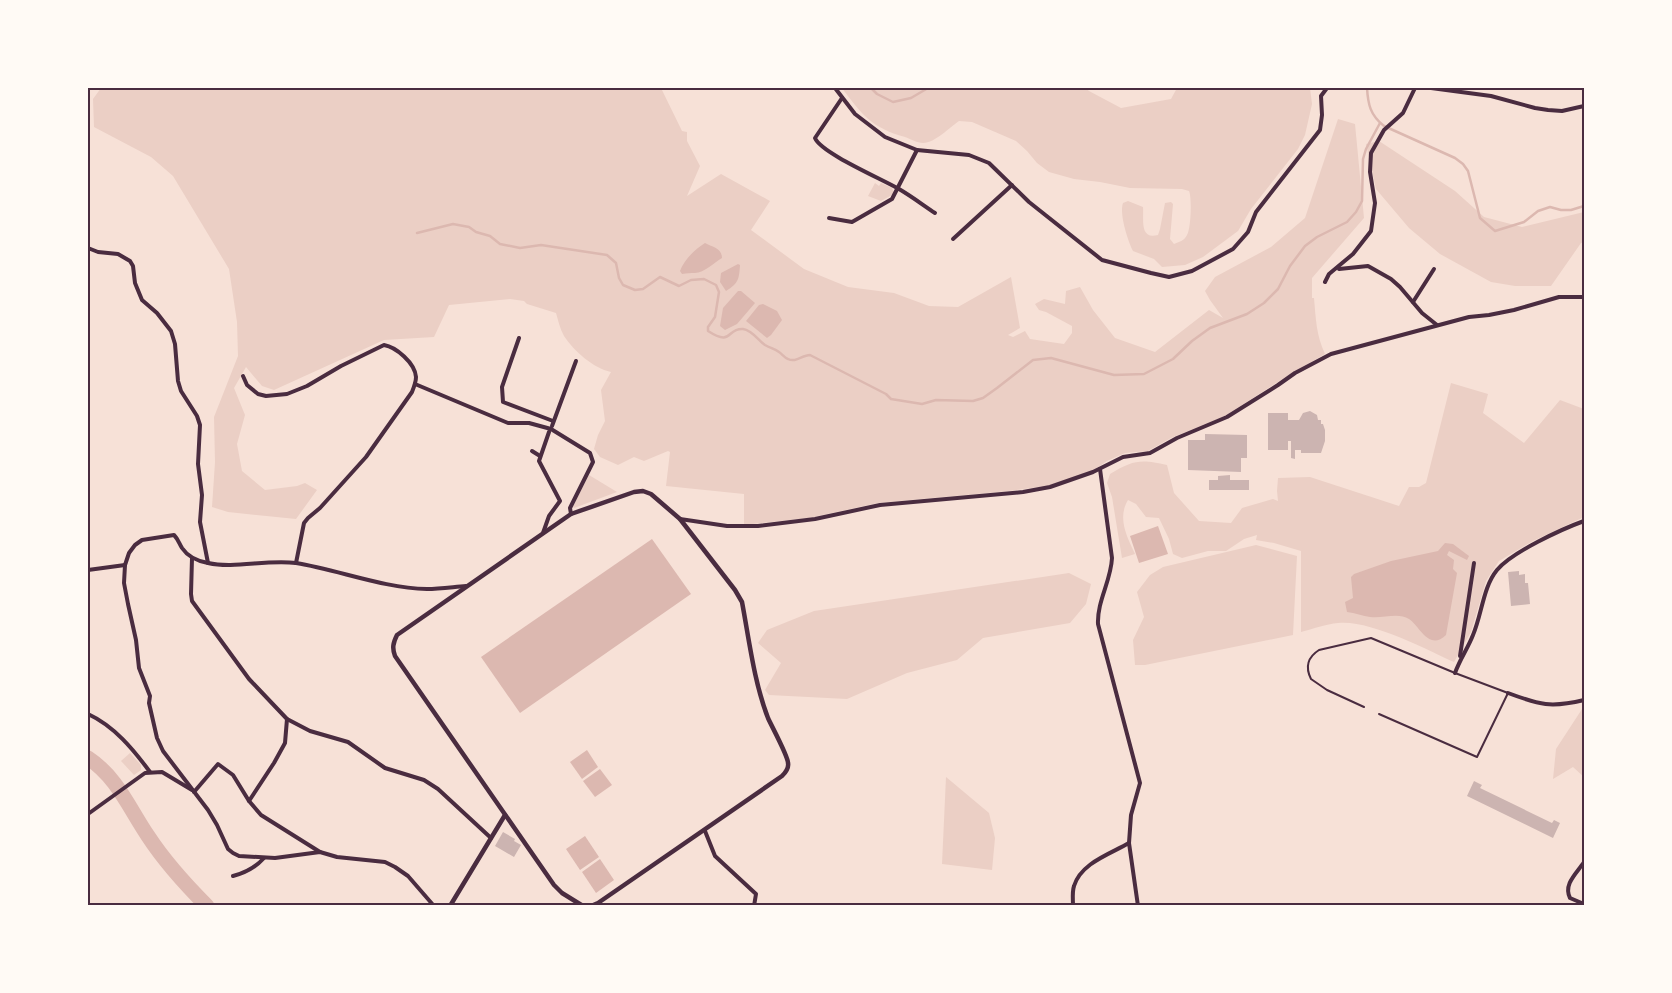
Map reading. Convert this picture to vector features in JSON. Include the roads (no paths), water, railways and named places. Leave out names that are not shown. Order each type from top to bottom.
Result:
[{"type":"street","points":[[835,88],[855,114],[885,137],[917,150],[969,155],[990,163],[1036,207],[1102,260],[1169,276],[1192,271],[1234,249],[1248,232],[1256,212],[1320,130],[1322,115],[1321,96],[1327,88]]},
{"type":"street","points":[[1325,282],[1329,274],[1353,254],[1371,231],[1375,203],[1370,172],[1372,153],[1384,130],[1403,113],[1415,88]]},
{"type":"street","points":[[1431,88],[1491,96],[1548,110],[1562,111],[1584,106]]},
{"type":"street","points":[[842,98],[815,138],[817,143],[898,188],[935,213]]},
{"type":"street","points":[[829,218],[852,222],[892,199],[917,150]]},
{"type":"street","points":[[953,239],[1012,185]]},
{"type":"street","points":[[88,248],[98,252],[118,254],[130,261],[133,266],[135,283],[142,300],[157,313],[171,331],[175,344],[178,381],[181,391],[197,416],[200,425],[198,464],[202,495],[200,522],[208,563]]},
{"type":"street","points":[[1337,269],[1368,266],[1391,279],[1437,325]]},
{"type":"street","points":[[1413,302],[1434,270]]},
{"type":"street","points":[[680,519],[727,526],[758,526],[815,519],[880,505],[1023,492],[1050,487],[1100,469],[1123,457],[1150,453],[1177,438],[1227,417],[1295,373],[1331,354],[1469,317],[1489,316],[1559,297],[1584,297]]},
{"type":"street","points":[[519,338],[502,387],[503,402],[553,424],[576,361]]},
{"type":"street","points":[[243,376],[247,385],[258,394],[266,396],[287,394],[307,386],[341,366],[384,345],[397,349],[415,372],[415,384],[366,457],[304,523],[296,563]]},
{"type":"street","points":[[415,384],[508,423],[528,423],[551,429],[590,453],[593,462],[570,508],[571,514]]},
{"type":"street","points":[[543,533],[549,516],[560,501],[539,461],[550,432]]},
{"type":"street","points":[[532,451],[540,456]]},
{"type":"street","points":[[1100,469],[1112,570],[1098,614],[1098,624],[1140,783],[1131,814],[1129,843],[1138,906]]},
{"type":"street","points":[[583,906],[558,890],[395,656],[392,650],[393,642],[397,635],[571,514],[634,492],[643,491],[651,494],[680,519],[735,590],[742,602],[760,693],[767,715],[788,758],[789,764],[782,776],[592,906]]},
{"type":"street","points":[[1455,673],[1473,636],[1480,617],[1484,597],[1496,570],[1537,543],[1584,521]]},
{"type":"street","points":[[320,852],[275,858],[233,854],[228,849],[208,810],[163,751],[157,738],[150,696],[139,668],[136,640],[124,583],[125,565],[129,553],[142,540],[174,536],[186,554],[208,563],[229,564],[271,561],[296,563],[398,586],[427,589],[466,586]]},
{"type":"street","points":[[192,558],[192,601],[249,679],[287,719],[310,730],[348,742],[385,768],[424,780],[438,788],[491,838]]},
{"type":"street","points":[[1460,661],[1474,563]]},
{"type":"street","points":[[88,570],[125,565]]},
{"type":"street","points":[[1508,693],[1546,705],[1568,704],[1584,700]]},
{"type":"street","points":[[88,714],[121,737],[139,756],[150,772]]},
{"type":"street","points":[[249,801],[285,743],[287,719]]},
{"type":"street","points":[[193,791],[218,764],[233,775],[249,801],[261,815],[320,852],[337,857],[390,864],[408,876],[434,906]]},
{"type":"street","points":[[88,814],[141,775],[150,772],[165,774],[193,791]]},
{"type":"street","points":[[450,906],[506,815]]},
{"type":"street","points":[[705,830],[715,856],[756,894],[754,906]]},
{"type":"street","points":[[1073,906],[1074,885],[1081,872],[1129,843]]},
{"type":"street","points":[[233,876],[257,866],[264,858]]},
{"type":"street","points":[[1584,862],[1567,886],[1570,898],[1584,904]]},
{"type":"lane","points":[[1364,707],[1315,684],[1308,673],[1307,666],[1313,654],[1318,650],[1371,638],[1508,693],[1477,757],[1380,714]]},
{"type":"waterway","points":[[871,88],[877,94],[893,102],[911,98],[928,88]]},
{"type":"waterway","points":[[1367,88],[1371,109],[1384,126],[1455,158],[1463,164],[1468,171],[1480,218],[1495,231],[1524,222],[1538,211],[1550,207],[1571,210],[1584,206]]},
{"type":"waterway","points":[[417,233],[453,224],[469,227],[476,232],[490,236],[500,244],[520,248],[541,245],[607,255],[616,263],[619,278],[623,285],[635,290],[643,289],[660,277],[679,286],[691,280],[704,279],[716,285],[719,292],[715,317],[708,327],[708,331],[716,335],[726,337],[738,329],[746,330],[765,345],[791,360],[810,355],[886,394],[891,399],[922,404],[936,400],[973,401],[983,398],[1033,360],[1051,358],[1114,375],[1144,374],[1173,359],[1192,341],[1210,328],[1247,314],[1264,303],[1278,289],[1290,266],[1305,246],[1317,237],[1347,222],[1356,212],[1362,201],[1363,159],[1366,149],[1380,123]]},
{"type":"waterway","points":[[88,758],[107,774],[161,855],[207,906]]}]
